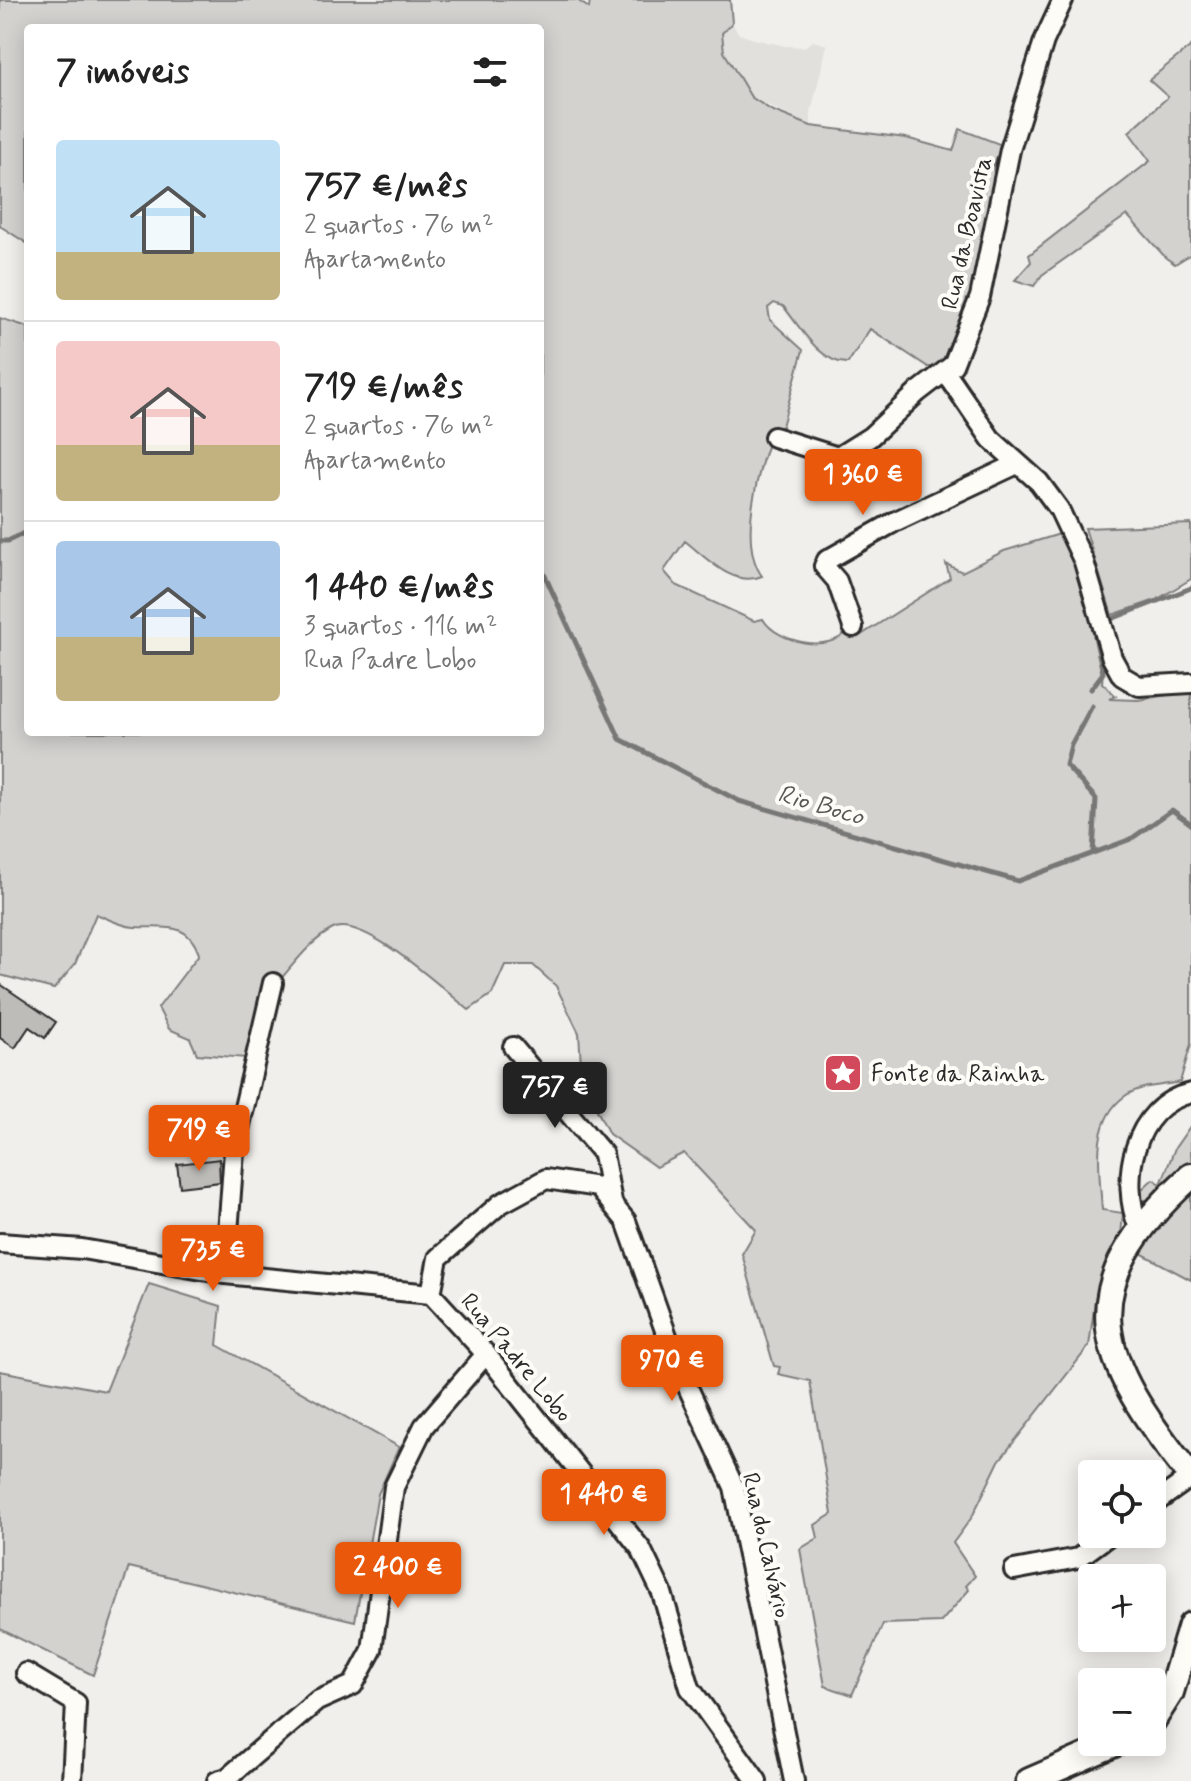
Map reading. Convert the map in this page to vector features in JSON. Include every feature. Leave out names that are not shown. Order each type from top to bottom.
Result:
[{"type":"main road","points":[[1191,1176],[1139,1228],[1110,1292],[1108,1320],[1121,1375],[1191,1477]]},
{"type":"main road","points":[[1166,1700],[1191,1625]]},
{"type":"main road","points":[[1029,1781],[1087,1756]]},
{"type":"street","name":"Rua da Boavista","points":[[774,437],[838,457],[870,437],[918,392],[953,365],[980,297],[1010,150],[1044,41],[1063,0]]},
{"type":"street","points":[[946,373],[991,439],[1015,465],[1039,482],[1073,534],[1112,658],[1122,676],[1139,686],[1191,683]]},
{"type":"street","points":[[853,627],[837,581],[824,566],[827,560],[896,521],[1015,465]]},
{"type":"street","points":[[225,1274],[234,1151],[273,983]]},
{"type":"street","points":[[513,1047],[603,1154],[613,1205]]},
{"type":"street","points":[[1139,1228],[1131,1209],[1132,1164],[1136,1145],[1156,1113],[1191,1093]]},
{"type":"street","name":"Rua do Calvário","points":[[431,1294],[438,1258],[500,1204],[546,1179],[598,1187],[626,1221],[677,1364],[734,1487],[794,1781]]},
{"type":"street","name":"Rua Padre Lobo","points":[[0,1243],[82,1249],[225,1274],[431,1294],[486,1354],[641,1549],[662,1593],[690,1688],[757,1781]]},
{"type":"street","points":[[217,1781],[227,1778],[317,1701],[353,1685],[372,1650],[394,1487],[424,1426],[486,1354]]},
{"type":"street","points":[[1166,1495],[1191,1477]]},
{"type":"street","points":[[1014,1570],[1078,1558],[1092,1548]]},
{"type":"street","points":[[26,1673],[76,1703],[72,1781]]},
{"type":"shaded area","points":[[0,0],[577,0],[589,8],[590,0],[730,0],[732,23],[722,33],[724,52],[751,97],[771,110],[811,126],[906,138],[953,151],[960,129],[1002,145],[993,166],[995,180],[974,287],[946,359],[936,367],[928,367],[870,329],[848,363],[838,362],[819,350],[783,306],[774,303],[768,308],[770,320],[803,350],[781,430],[775,426],[753,502],[751,543],[762,576],[751,579],[731,575],[685,541],[664,571],[676,585],[754,621],[763,619],[770,627],[791,639],[829,642],[848,630],[858,637],[950,578],[946,564],[962,572],[1004,551],[1063,533],[1076,562],[1089,606],[1100,652],[1102,683],[1116,696],[1109,699],[1138,700],[1191,691],[1191,1044],[1180,1082],[1131,1092],[1106,1119],[1099,1148],[1102,1210],[1123,1213],[1121,1235],[1096,1294],[1089,1346],[999,1461],[972,1517],[953,1543],[975,1576],[966,1586],[969,1590],[941,1622],[883,1624],[852,1695],[825,1686],[800,1549],[818,1538],[815,1525],[832,1514],[810,1381],[778,1374],[780,1367],[774,1366],[742,1254],[756,1230],[684,1153],[656,1167],[609,1134],[582,1080],[579,1033],[556,986],[533,965],[505,965],[492,994],[469,1010],[383,943],[346,927],[333,929],[310,946],[279,981],[263,978],[246,1058],[197,1054],[190,1038],[169,1029],[158,1008],[199,954],[188,936],[173,928],[129,926],[96,914],[75,964],[54,989],[0,975],[0,318],[24,326],[24,736],[544,736],[544,24],[24,24],[24,241],[0,226]]},
{"type":"shaded area","points":[[732,23],[739,34],[754,39],[785,46],[804,47],[813,41],[827,45],[811,112],[811,126],[751,97],[724,52],[722,33]]},
{"type":"shaded area","points":[[1191,46],[1191,254],[1175,264],[1127,215],[1042,275],[1034,286],[1015,280],[1031,262],[1029,255],[1150,161],[1129,132],[1168,97],[1149,80]]},
{"type":"shaded area","points":[[1191,524],[1191,579],[1156,600],[1112,615],[1085,528]]},
{"type":"shaded area","points":[[1191,1125],[1191,1163],[1151,1200],[1141,1200],[1136,1186],[1141,1190],[1153,1179],[1161,1184],[1175,1148]]},
{"type":"shaded area","points":[[1191,1189],[1191,1280],[1137,1251],[1144,1227]]},
{"type":"shaded area","points":[[149,1284],[221,1306],[217,1345],[399,1447],[378,1494],[355,1621],[129,1567],[93,1675],[0,1629],[0,1371],[106,1391]]},
{"type":"building","points":[[0,984],[56,1022],[45,1038],[29,1027],[15,1048],[0,1038]]},
{"type":"building","points":[[219,1159],[220,1182],[180,1187],[177,1164]]},
{"type":"waterway","name":"Rio Boco","points":[[0,541],[8,541],[24,533]]},
{"type":"waterway","name":"Rio Boco","points":[[544,574],[620,739],[739,801],[1018,881],[1131,839],[1172,810],[1191,824]]},
{"type":"waterway","points":[[1114,618],[1191,588]]},
{"type":"waterway","points":[[1091,689],[1103,673],[1092,622]]},
{"type":"waterway","points":[[1092,706],[1071,745],[1066,765],[1096,799],[1093,853]]},
{"type":"place","name":"Fonte da Rainha","points":[[843,1073]]}]
